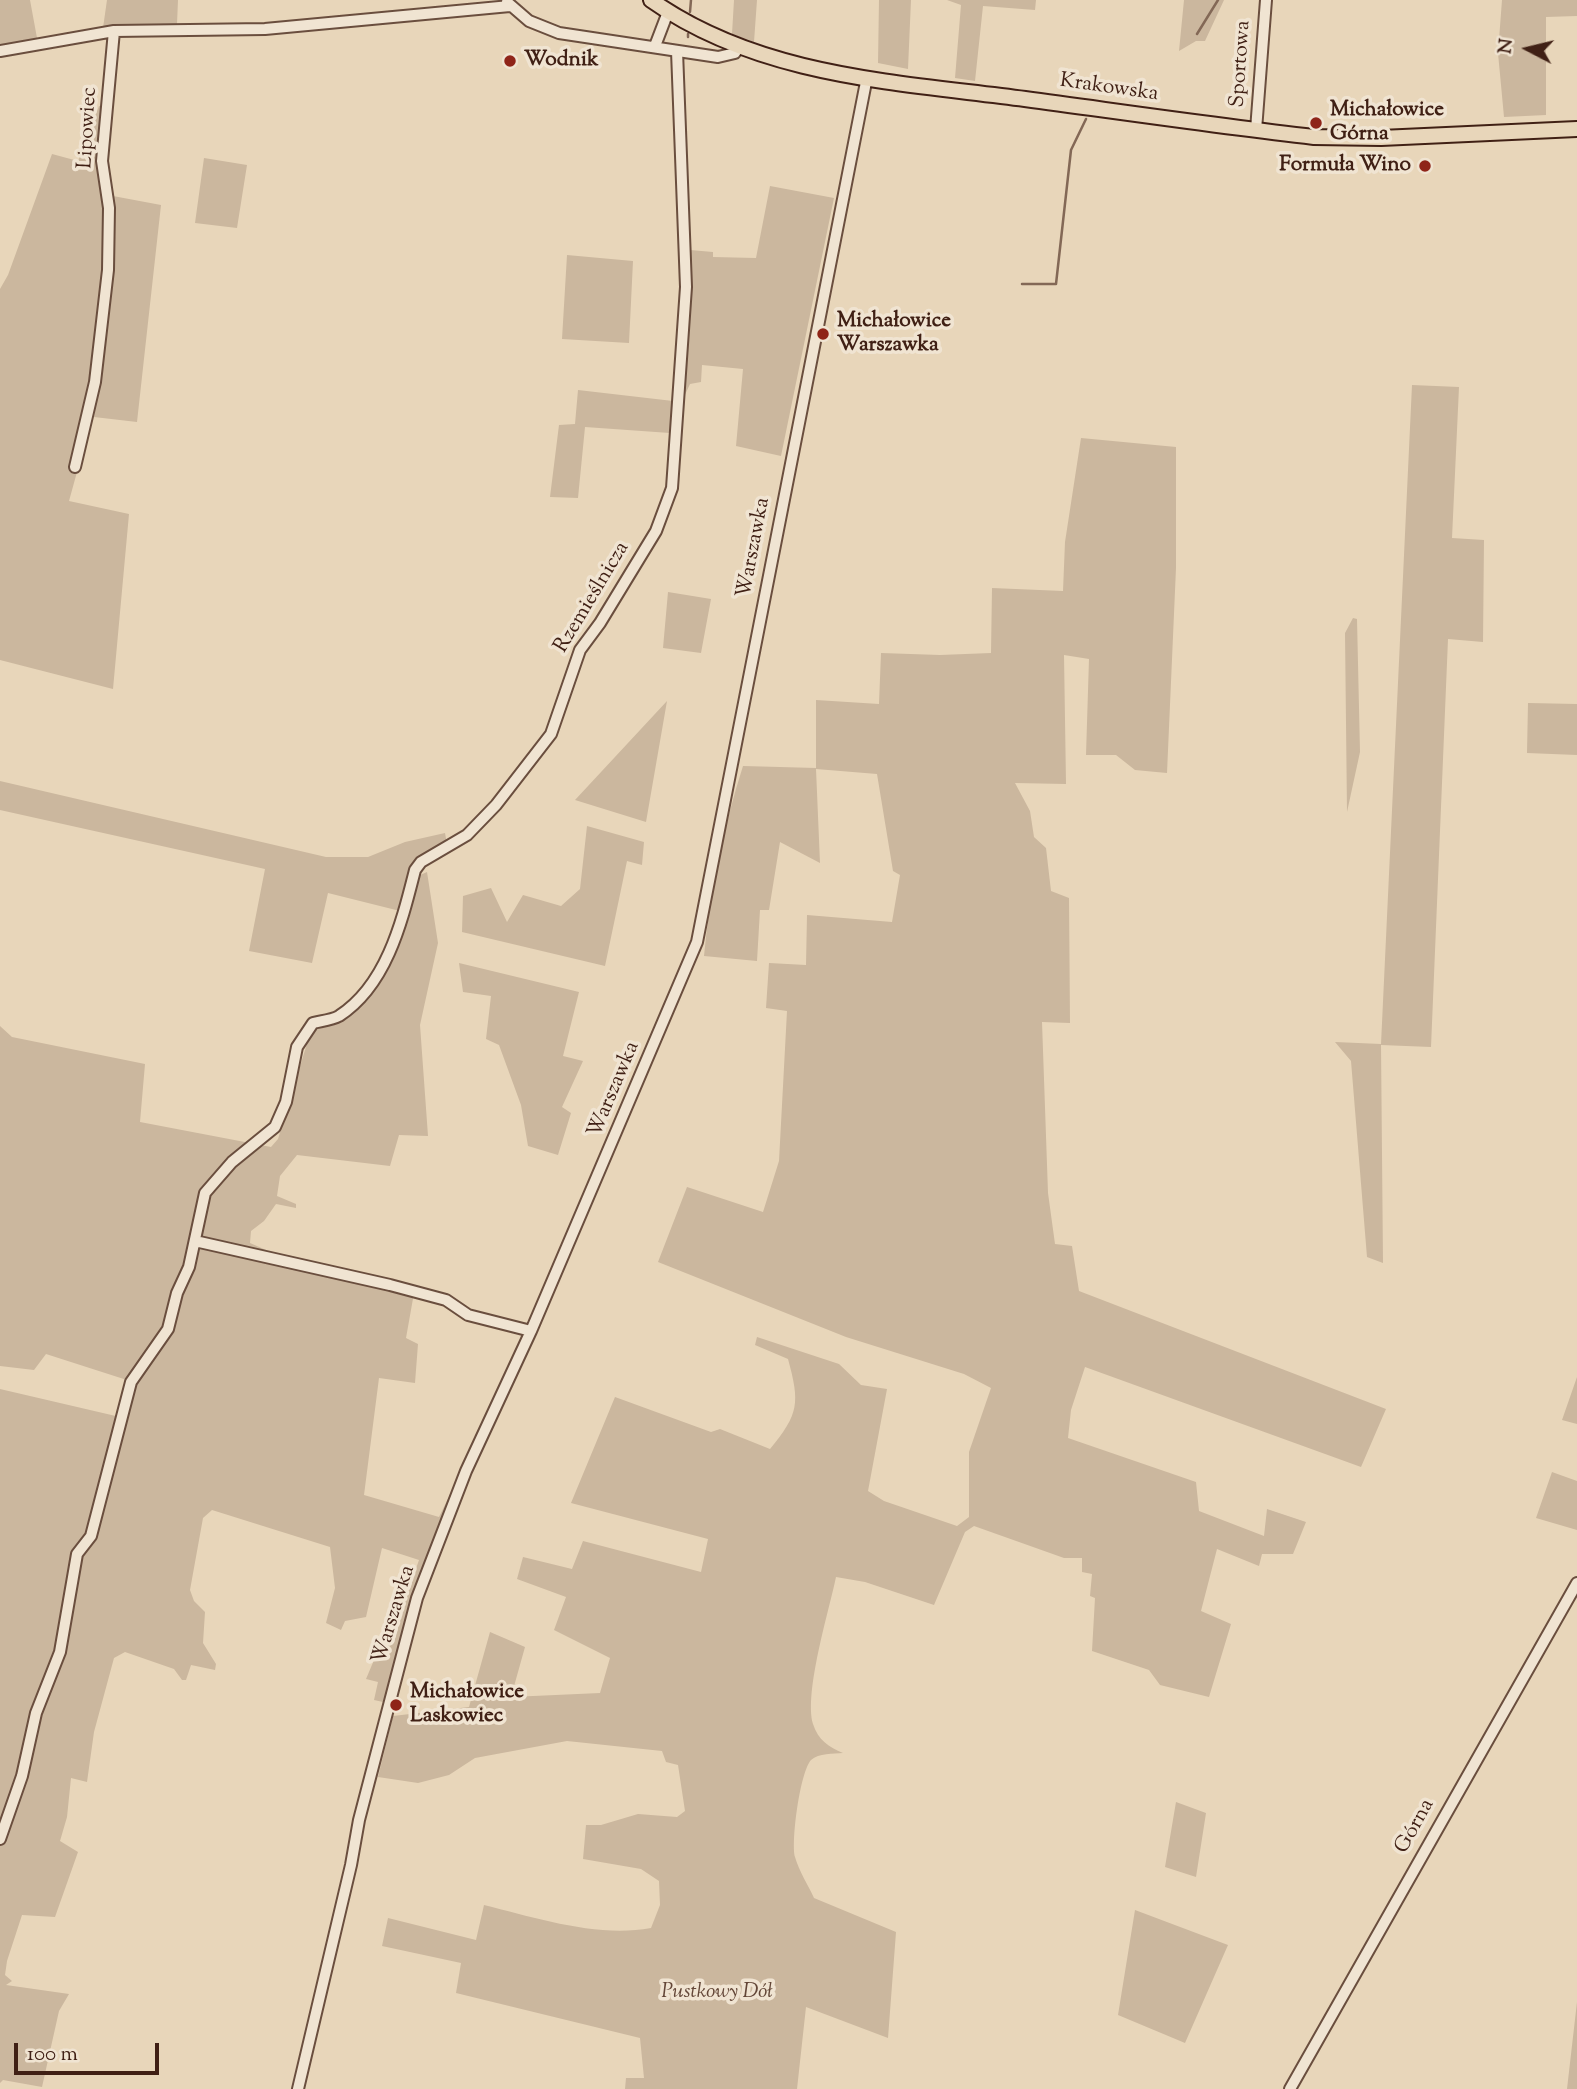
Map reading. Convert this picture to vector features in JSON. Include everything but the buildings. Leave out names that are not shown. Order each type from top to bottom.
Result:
[{"type":"main road","name":"Krakowska","points":[[651,0],[668,12],[738,48],[795,65],[867,78],[1256,130],[1350,139],[1577,129]]},
{"type":"street","name":"Sportowa","points":[[1256,130],[1266,0]]},
{"type":"street","points":[[0,51],[114,31],[265,29],[508,3],[529,21],[559,33],[718,57],[736,53],[738,48]]},
{"type":"street","points":[[655,46],[668,12]]},
{"type":"street","name":"Lipowiec","points":[[75,467],[96,382],[108,270],[109,208],[103,161],[114,31]]},
{"type":"street","name":"Rzemieślnicza","points":[[0,1839],[22,1776],[36,1713],[60,1652],[77,1554],[91,1536],[131,1382],[168,1329],[195,1241],[205,1193],[232,1162],[275,1127],[286,1102],[297,1047],[313,1023],[337,1017],[366,993],[397,933],[415,870],[421,862],[467,835],[496,805],[551,734],[580,650],[600,623],[656,531],[672,488],[685,328],[677,51]]},
{"type":"street","name":"Warszawka","points":[[298,2089],[351,1865],[359,1820],[417,1598],[466,1471],[531,1331],[692,961],[867,78]]},
{"type":"street","points":[[195,1241],[390,1285],[446,1300],[468,1315],[531,1331]]},
{"type":"street","name":"Górna","points":[[1290,2089],[1577,1583]]},
{"type":"green space","points":[[0,0],[30,0],[37,38],[0,45]]},
{"type":"green space","points":[[107,0],[178,0],[177,24],[118,24],[103,28]]},
{"type":"green space","points":[[734,0],[757,0],[754,42],[732,34]]},
{"type":"green space","points":[[879,0],[911,0],[908,69],[878,63]]},
{"type":"green space","points":[[947,0],[1036,0],[1035,10],[983,6],[975,81],[955,78],[961,5]]},
{"type":"green space","points":[[1184,0],[1224,0],[1205,41],[1196,41],[1179,51]]},
{"type":"green space","points":[[1502,0],[1577,0],[1577,16],[1546,17],[1546,115],[1504,117],[1498,53]]},
{"type":"green space","points":[[99,106],[104,106],[106,257],[92,380],[70,469],[77,472],[69,501],[129,514],[113,689],[0,660],[0,289],[8,275],[52,154],[78,161]]},
{"type":"green space","points":[[204,158],[247,165],[237,228],[195,223]]},
{"type":"green space","points":[[770,186],[834,198],[781,456],[736,446],[743,369],[702,365],[701,382],[690,384],[682,401],[690,250],[713,252],[713,257],[756,258]]},
{"type":"green space","points":[[113,196],[161,205],[137,422],[94,417],[112,265]]},
{"type":"green space","points":[[567,255],[633,261],[629,343],[562,339]]},
{"type":"green space","points":[[1412,385],[1459,387],[1452,538],[1484,540],[1483,642],[1448,639],[1431,1047],[1381,1045],[1383,1263],[1367,1257],[1351,1061],[1335,1042],[1381,1044]]},
{"type":"green space","points":[[578,390],[673,401],[670,433],[585,427],[578,498],[550,497],[559,425],[575,424]]},
{"type":"green space","name":"Pustkowy Dół","points":[[1081,438],[1176,447],[1176,568],[1167,773],[1135,770],[1116,755],[1086,755],[1089,659],[1064,655],[1066,784],[1015,783],[1030,811],[1034,837],[1046,848],[1051,891],[1069,898],[1070,1023],[1042,1022],[1048,1193],[1055,1244],[1072,1246],[1079,1291],[1386,1409],[1361,1467],[1085,1367],[1071,1410],[1068,1438],[1196,1482],[1199,1511],[1264,1536],[1267,1509],[1306,1522],[1293,1554],[1262,1554],[1259,1566],[1217,1549],[1201,1611],[1231,1624],[1209,1697],[1160,1685],[1149,1670],[1092,1651],[1095,1598],[1090,1596],[1092,1574],[1082,1572],[1082,1558],[1064,1558],[974,1526],[965,1532],[934,1605],[865,1582],[836,1577],[814,1672],[811,1710],[813,1724],[821,1739],[843,1753],[818,1756],[811,1760],[807,1767],[797,1807],[794,1849],[801,1873],[814,1898],[896,1932],[888,2038],[806,2007],[797,2089],[625,2089],[626,2078],[644,2078],[640,2038],[456,1993],[461,1963],[382,1946],[388,1918],[476,1940],[484,1905],[588,1929],[651,1928],[660,1905],[659,1881],[641,1869],[583,1859],[586,1825],[601,1825],[638,1814],[677,1817],[685,1811],[678,1765],[666,1762],[662,1751],[567,1741],[475,1758],[449,1775],[418,1783],[378,1777],[393,1716],[469,1707],[490,1632],[525,1647],[511,1697],[600,1693],[610,1658],[554,1630],[566,1597],[517,1579],[523,1557],[572,1569],[583,1541],[701,1572],[708,1539],[571,1503],[615,1397],[711,1432],[720,1429],[770,1449],[792,1417],[794,1387],[788,1359],[755,1345],[757,1337],[839,1364],[861,1385],[887,1389],[868,1491],[884,1501],[957,1526],[969,1517],[969,1452],[991,1388],[964,1374],[846,1337],[658,1262],[687,1187],[763,1212],[779,1161],[787,1011],[766,1008],[769,963],[806,965],[807,915],[892,922],[900,875],[893,871],[877,774],[816,769],[820,863],[780,842],[769,910],[760,910],[757,961],[704,956],[718,860],[743,766],[816,768],[816,700],[879,704],[881,653],[991,653],[992,588],[1063,591],[1065,542]]},
{"type":"green space","points":[[668,592],[711,599],[701,653],[663,648]]},
{"type":"green space","points":[[1353,618],[1357,619],[1360,752],[1347,812],[1345,633]]},
{"type":"green space","points":[[667,701],[646,822],[575,800]]},
{"type":"green space","points":[[1528,703],[1577,704],[1577,755],[1527,753]]},
{"type":"green space","points":[[0,781],[326,857],[368,857],[405,842],[445,833],[447,844],[419,860],[400,911],[328,893],[312,963],[249,951],[265,869],[0,810]]},
{"type":"green space","points":[[587,826],[644,842],[642,865],[627,861],[605,966],[462,932],[463,896],[491,888],[507,922],[523,895],[561,906],[580,889]]},
{"type":"green space","points":[[427,872],[438,943],[420,1025],[428,1136],[399,1135],[390,1166],[297,1155],[280,1176],[277,1196],[296,1204],[296,1208],[276,1204],[264,1221],[251,1231],[250,1243],[266,1250],[268,1259],[414,1293],[406,1338],[418,1344],[415,1383],[379,1378],[364,1495],[439,1517],[469,1456],[426,1564],[383,1702],[374,1700],[378,1682],[366,1679],[377,1653],[387,1652],[389,1621],[402,1609],[419,1560],[382,1548],[366,1617],[345,1621],[341,1630],[326,1623],[335,1588],[330,1547],[212,1510],[203,1518],[190,1590],[194,1601],[205,1612],[203,1643],[216,1664],[215,1670],[191,1665],[186,1680],[182,1680],[174,1669],[125,1652],[114,1658],[94,1732],[87,1782],[71,1778],[67,1817],[60,1841],[78,1852],[55,1917],[22,1915],[5,1975],[12,1981],[6,1985],[69,1994],[59,2011],[42,2087],[3,2080],[0,2083],[0,1389],[120,1417],[130,1381],[46,1354],[34,1370],[0,1366],[0,1026],[12,1037],[145,1064],[140,1122],[271,1147],[278,1139],[312,1027],[338,1021],[354,1011],[368,996],[399,936],[418,876]]},
{"type":"green space","points":[[459,963],[579,992],[563,1056],[583,1061],[562,1107],[571,1113],[558,1155],[528,1146],[521,1105],[499,1045],[486,1039],[491,996],[463,992]]},
{"type":"green space","points":[[1577,1377],[1577,1424],[1562,1420]]},
{"type":"green space","points":[[1552,1472],[1577,1481],[1577,1530],[1536,1518]]},
{"type":"green space","points":[[1176,1802],[1206,1813],[1196,1877],[1165,1867]]},
{"type":"green space","points":[[1135,1910],[1228,1945],[1185,2043],[1118,2015]]},
{"type":"green space","points":[[1577,2002],[1577,2089],[1567,2089]]},
{"type":"waterway","points":[[690,12],[691,0]]},
{"type":"waterway","points":[[1197,34],[1218,0]]},
{"type":"waterway","points":[[1022,284],[1056,284],[1071,150],[1086,119]]},
{"type":"place","name":"Wodnik","points":[[510,61]]},
{"type":"place","name":"Michałowice Górna","points":[[1316,123]]},
{"type":"place","name":"Formuła Wino","points":[[1425,166]]},
{"type":"place","name":"Michałowice Warszawka","points":[[823,334]]},
{"type":"place","name":"Michałowice Laskowiec","points":[[396,1705]]}]
